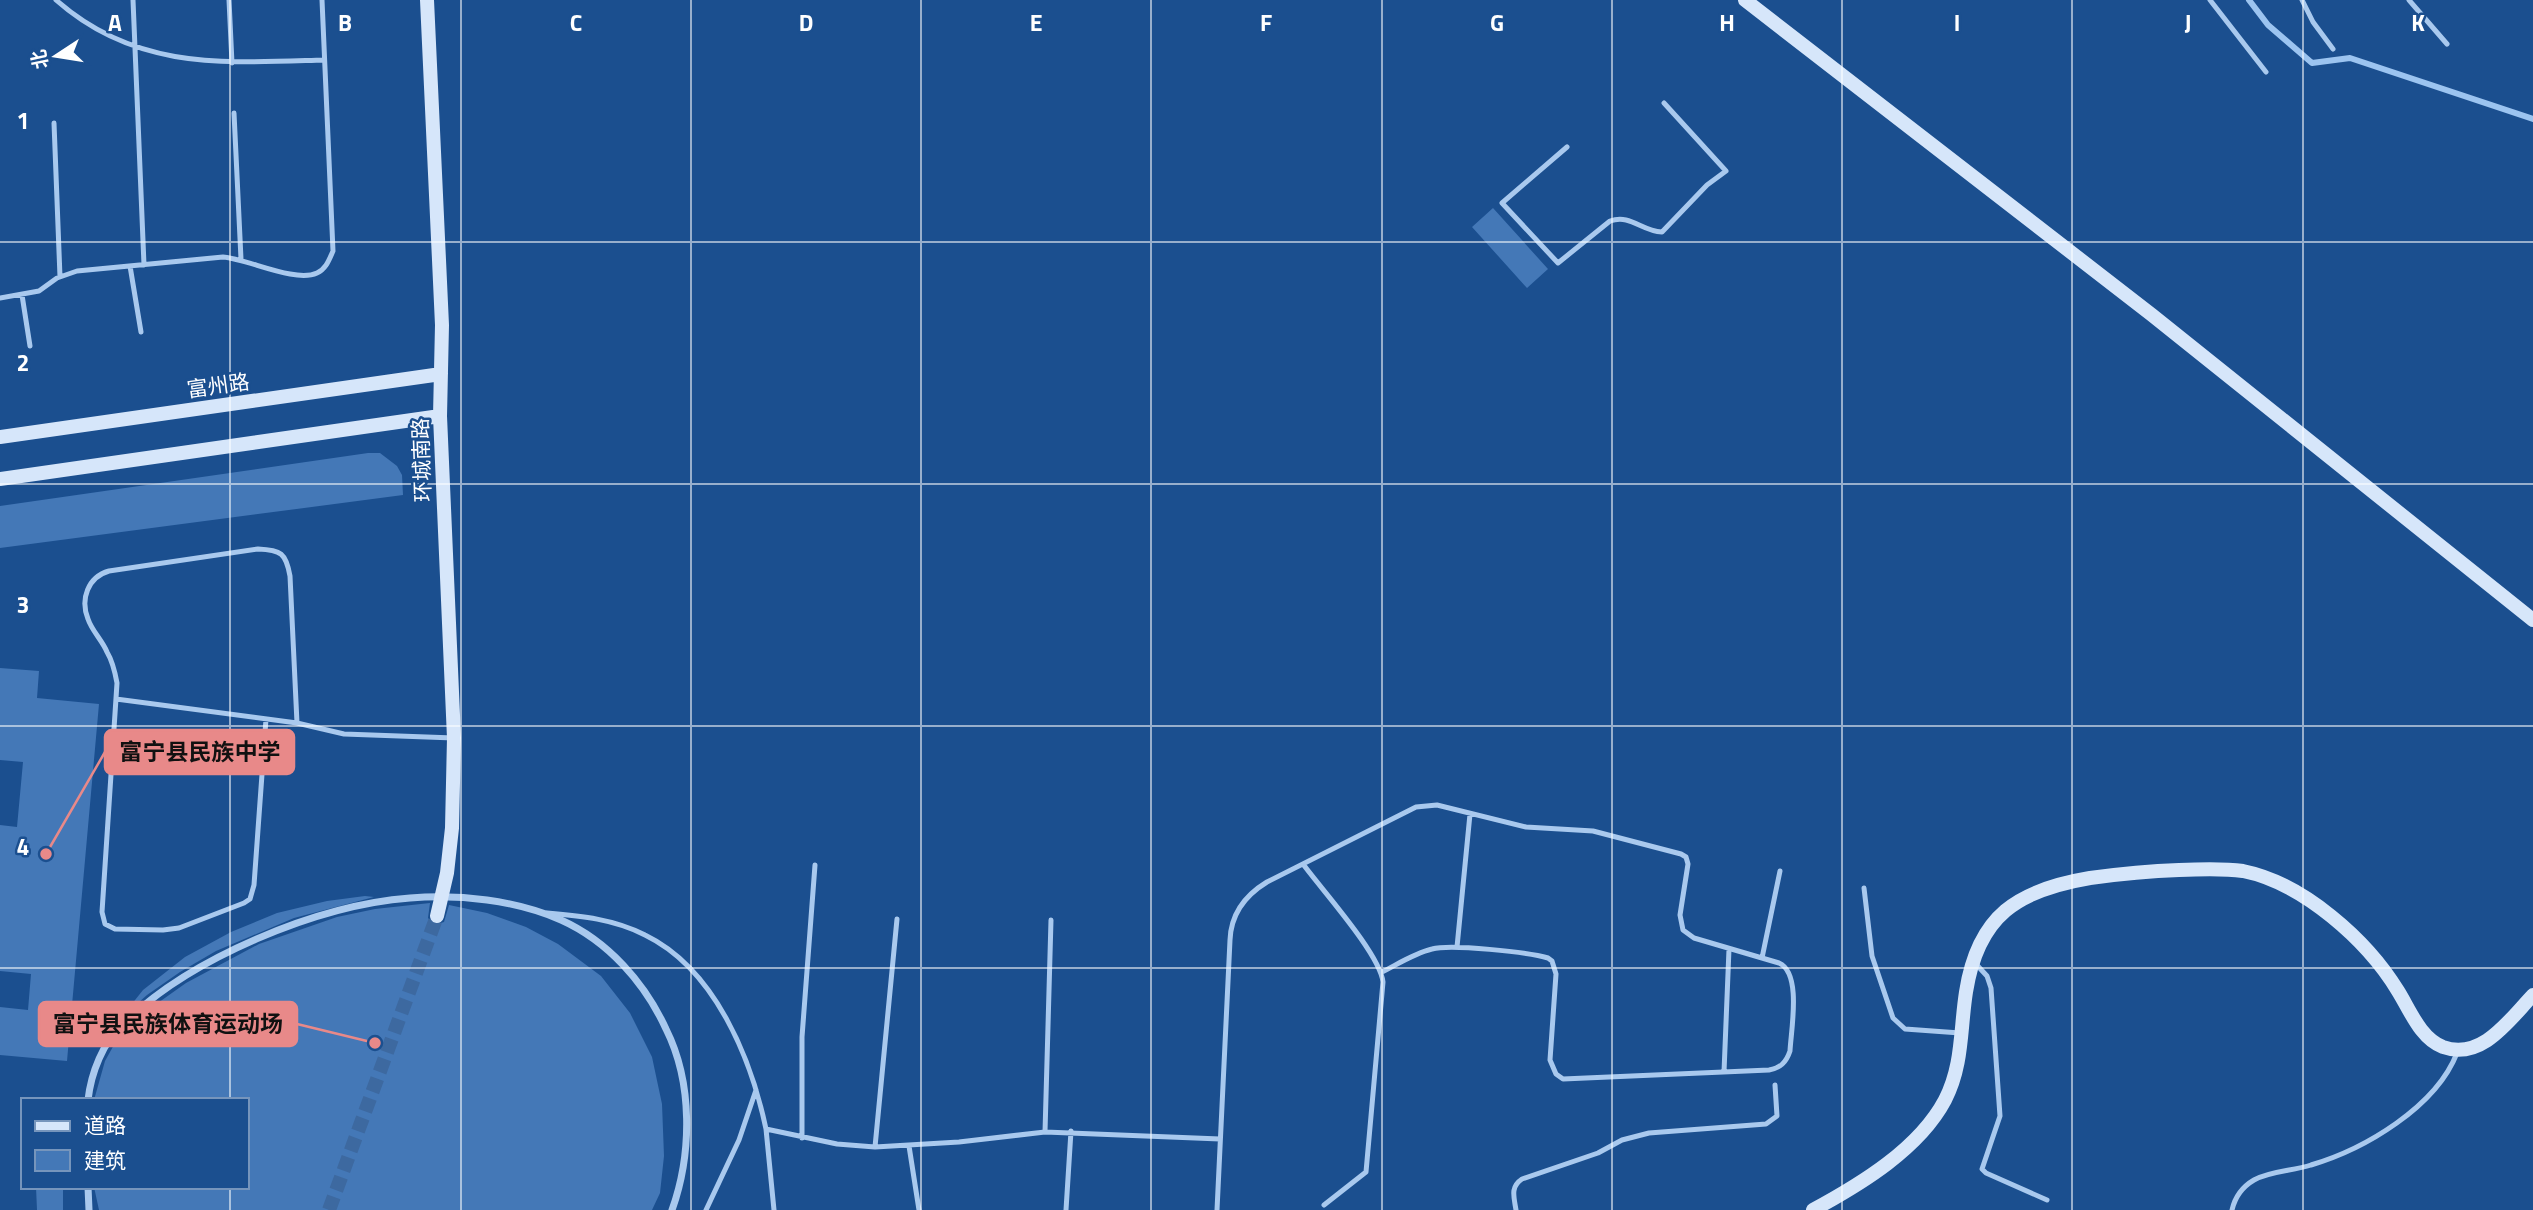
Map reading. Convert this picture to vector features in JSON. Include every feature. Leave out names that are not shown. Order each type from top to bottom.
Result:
[{"type":"main road","name":"环城南路","points":[[427,0],[442,325],[440,416],[454,738],[452,828],[437,916]]},
{"type":"main road","points":[[1745,0],[2152,316],[2533,620]]},
{"type":"main road","name":"富州路","points":[[0,437],[441,374]]},
{"type":"main road","points":[[0,479],[440,416]]},
{"type":"main road","points":[[1813,1210],[1887,1163],[1925,1131],[1946,1099],[1954,1078],[1960,1056],[1965,1002],[1973,961],[1982,941],[2002,915],[2026,895],[2047,887],[2105,876],[2166,870],[2242,871],[2284,887],[2334,919],[2380,964],[2426,1035],[2445,1048],[2471,1048],[2493,1037],[2533,995]]},
{"type":"street","points":[[88,1098],[101,1055],[122,1024],[159,995],[209,963],[274,932],[340,911],[408,898],[442,897],[492,901],[540,912],[585,934],[620,963],[650,998],[671,1038],[683,1083],[686,1131],[680,1178],[672,1210]]},
{"type":"street","points":[[88,1189],[89,1210]]},
{"type":"lane","points":[[56,0],[99,30],[135,46],[186,60],[324,60]]},
{"type":"lane","points":[[133,0],[144,265]]},
{"type":"lane","points":[[229,0],[232,62]]},
{"type":"lane","points":[[0,298],[39,291],[60,276],[77,271],[213,258],[240,259],[303,276],[317,273],[327,264],[332,251],[322,0]]},
{"type":"lane","points":[[2210,0],[2266,72]]},
{"type":"lane","points":[[2302,0],[2313,22],[2333,49]]},
{"type":"lane","points":[[2409,0],[2447,44]]},
{"type":"lane","points":[[1567,147],[1502,203],[1558,263],[1610,221],[1620,217],[1631,219],[1650,231],[1662,232],[1707,185],[1726,171],[1664,103]]},
{"type":"lane","points":[[234,113],[240,259]]},
{"type":"lane","points":[[54,123],[60,276]]},
{"type":"lane","points":[[130,266],[141,332]]},
{"type":"lane","points":[[22,295],[30,346]]},
{"type":"lane","points":[[266,719],[254,885],[250,899],[239,906],[171,930],[115,929],[105,924],[102,912],[116,699],[114,667],[85,610],[87,591],[96,576],[109,571],[271,550],[282,554],[288,563],[290,576],[297,723]]},
{"type":"lane","points":[[116,699],[297,723],[344,734],[454,738]]},
{"type":"lane","points":[[1217,1210],[1232,922],[1240,906],[1252,892],[1416,807],[1437,806],[1526,827],[1593,831],[1686,857],[1688,864],[1680,915],[1684,930],[1694,938],[1785,965],[1792,977],[1790,1051],[1782,1065],[1769,1070],[1563,1079],[1556,1074],[1550,1060],[1556,974],[1552,961],[1542,956],[1457,947],[1429,949],[1382,972]]},
{"type":"lane","points":[[1457,947],[1470,814]]},
{"type":"lane","points":[[1303,864],[1382,972],[1383,992],[1368,1166],[1362,1177],[1324,1205]]},
{"type":"lane","points":[[802,1138],[802,1037],[815,865]]},
{"type":"lane","points":[[1762,958],[1780,872]]},
{"type":"lane","points":[[1864,888],[1872,956],[1893,1018],[1905,1029],[1963,1033]]},
{"type":"lane","points":[[540,912],[605,920],[647,936],[667,948],[684,964],[713,1000],[736,1041],[757,1090],[766,1129],[774,1210]]},
{"type":"lane","points":[[875,1147],[897,919]]},
{"type":"lane","points":[[1045,1132],[1051,920]]},
{"type":"lane","points":[[1724,1072],[1730,948]]},
{"type":"lane","points":[[1973,961],[1987,976],[1991,988],[2000,1105],[1997,1126],[1982,1169],[2048,1200]]},
{"type":"lane","points":[[2232,1210],[2241,1191],[2255,1180],[2335,1157],[2391,1126],[2440,1084],[2451,1068],[2458,1049]]},
{"type":"lane","points":[[1516,1210],[1513,1190],[1516,1183],[1522,1179],[1598,1153],[1622,1140],[1649,1133],[1772,1122],[1777,1116],[1775,1085]]},
{"type":"lane","points":[[706,1210],[735,1150],[757,1090]]},
{"type":"lane","points":[[766,1129],[837,1144],[875,1147],[1045,1132],[1220,1139]]},
{"type":"lane","points":[[1066,1210],[1071,1132]]},
{"type":"lane","points":[[909,1146],[919,1210]]},
{"type":"building","points":[[1493,208],[1548,269],[1527,288],[1472,227]]},
{"type":"building","points":[[380,453],[397,466],[402,475],[403,495],[0,548],[0,506]]},
{"type":"building","points":[[0,668],[39,671],[37,698],[99,704],[67,1061],[0,1055],[0,1007],[28,1010],[31,974],[0,971],[0,825],[17,827],[23,762],[0,760]]},
{"type":"building","points":[[374,897],[294,918],[216,951],[147,995],[120,1019],[143,990],[185,957],[231,932],[277,913],[327,901]]},
{"type":"building","points":[[430,903],[428,918],[434,925],[444,922],[449,905],[487,913],[526,927],[558,944],[601,976],[630,1013],[652,1057],[662,1104],[664,1156],[660,1193],[652,1210],[99,1210],[94,1189],[248,1189],[248,1098],[95,1098],[105,1061],[127,1028],[186,983],[259,944],[337,917],[375,909]]},
{"type":"building","points":[[36,1189],[63,1189],[63,1210],[37,1210]]},
{"type":"waterway","points":[[2249,0],[2268,25],[2312,63],[2350,58],[2533,119]]},
{"type":"tunnel","points":[[329,1210],[437,916]]},
{"type":"place","name":"富宁县民族中学","points":[[46,854]]},
{"type":"place","name":"富宁县民族体育运动场","points":[[375,1043]]}]
